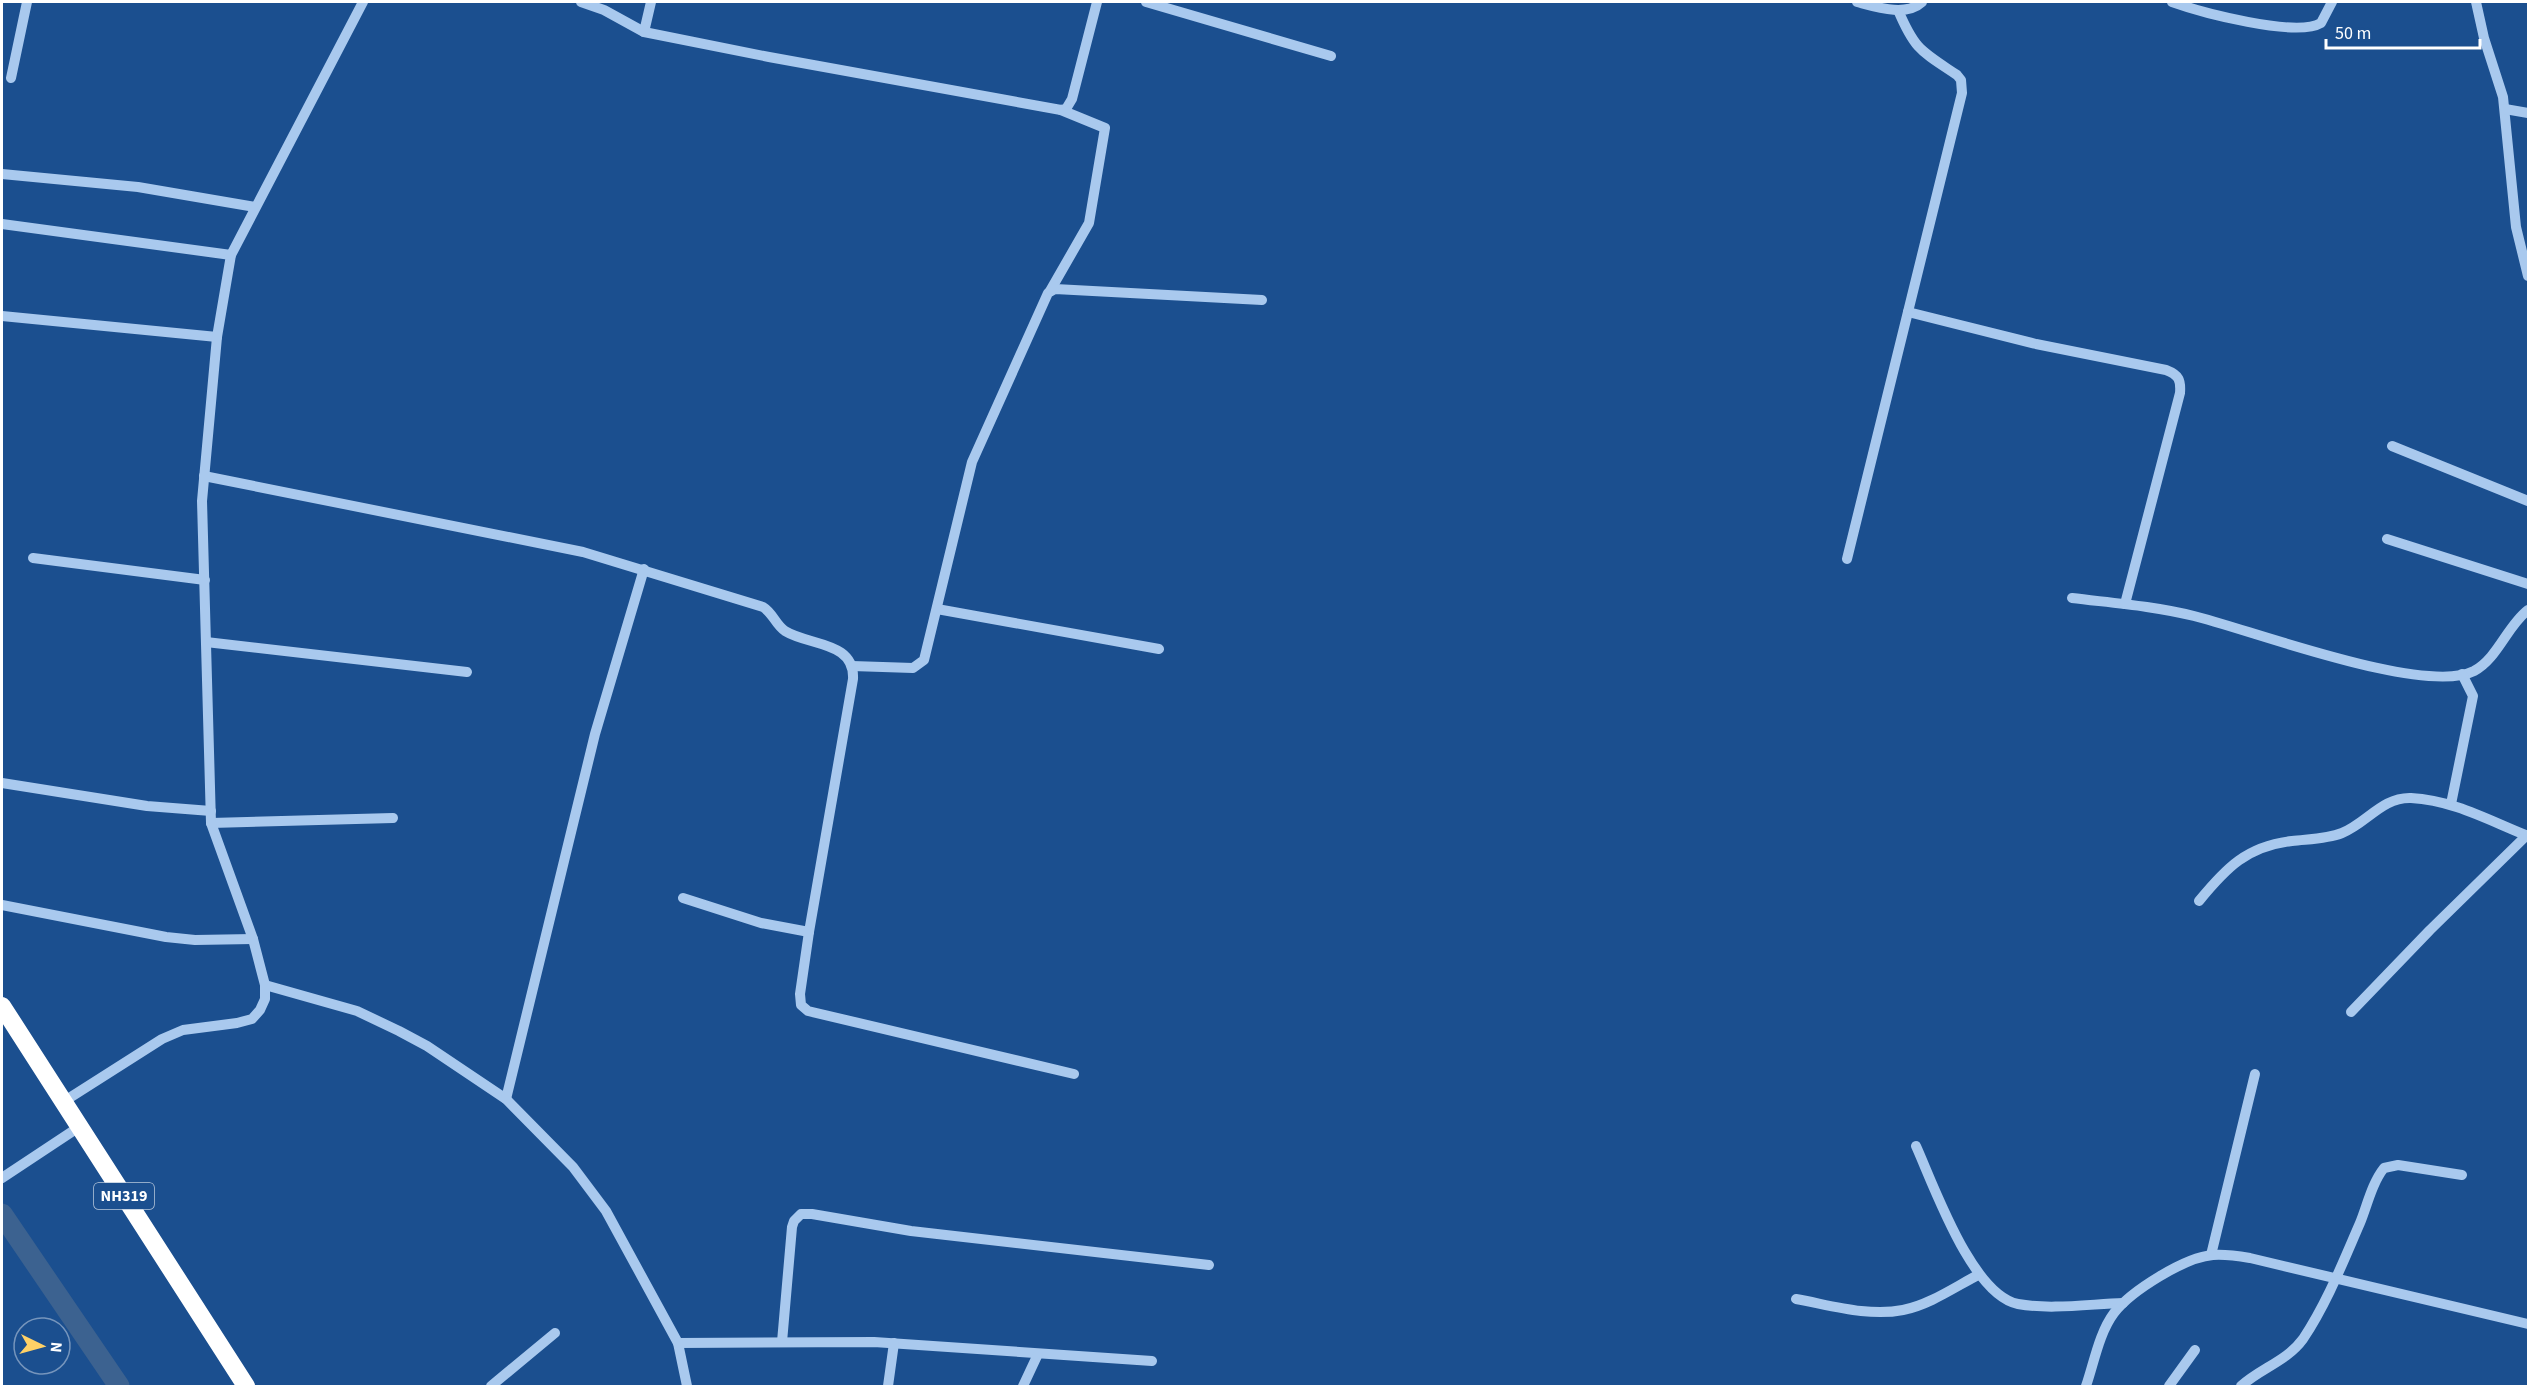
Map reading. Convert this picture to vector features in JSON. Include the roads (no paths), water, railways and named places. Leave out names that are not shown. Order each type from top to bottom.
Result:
[{"type":"highway","name":"NH319","points":[[2,1006],[246,1386]]},
{"type":"street","points":[[11,78],[27,2]]},
{"type":"street","points":[[63,1102],[162,1039],[183,1030],[252,1019],[260,1010],[265,999],[265,985],[253,939],[211,823],[202,501],[217,337],[231,255],[363,2]]},
{"type":"street","points":[[582,2],[604,10],[644,32],[1061,110],[1105,128],[1089,223],[1050,291],[1016,360],[972,462],[924,660],[918,666],[852,666]]},
{"type":"street","points":[[644,32],[651,2]]},
{"type":"street","points":[[1061,110],[1070,105],[1097,2]]},
{"type":"street","points":[[1146,2],[1331,56]]},
{"type":"street","points":[[1857,2],[1898,10],[1911,8],[1922,2]]},
{"type":"street","points":[[2172,2],[2219,17],[2307,28],[2320,23],[2325,18],[2332,2]]},
{"type":"street","points":[[2476,2],[2505,109],[2516,227],[2529,276]]},
{"type":"street","points":[[1847,559],[1962,86],[1957,75],[1917,47],[1910,38],[1898,10]]},
{"type":"street","points":[[2505,109],[2529,113]]},
{"type":"street","points":[[2,174],[138,187],[255,207]]},
{"type":"street","points":[[2,224],[231,255]]},
{"type":"street","points":[[1050,291],[1262,300]]},
{"type":"street","points":[[1908,312],[2036,344],[2166,370],[2180,379],[2180,393],[2125,604]]},
{"type":"street","points":[[2,316],[217,337]]},
{"type":"street","points":[[2392,446],[2529,501]]},
{"type":"street","points":[[204,476],[583,552],[763,607],[771,613],[783,630],[845,654],[852,666],[853,679],[809,932],[800,994],[804,1008],[1074,1074]]},
{"type":"street","points":[[2387,539],[2529,584]]},
{"type":"street","points":[[33,558],[205,580]]},
{"type":"street","points":[[506,1099],[595,735],[644,569]]},
{"type":"street","points":[[2072,597],[2193,615],[2346,661],[2394,671],[2449,676],[2474,671],[2484,664],[2513,625],[2529,610]]},
{"type":"street","points":[[937,609],[1159,649]]},
{"type":"street","points":[[206,642],[467,672]]},
{"type":"street","points":[[2451,804],[2473,696],[2462,674]]},
{"type":"street","points":[[2,783],[147,806],[211,811]]},
{"type":"street","points":[[2199,901],[2223,872],[2238,860],[2262,848],[2343,832],[2384,805],[2399,798],[2433,800],[2451,804],[2528,836],[2430,930],[2351,1012]]},
{"type":"street","points":[[211,823],[393,818]]},
{"type":"street","points":[[683,898],[761,923],[809,932]]},
{"type":"street","points":[[2,905],[166,937],[195,940],[253,939]]},
{"type":"street","points":[[265,985],[357,1011],[399,1030],[506,1099],[573,1167],[606,1211],[678,1343],[687,1386]]},
{"type":"street","points":[[2211,1255],[2255,1074]]},
{"type":"street","points":[[2,1178],[79,1127]]},
{"type":"street","points":[[1916,1146],[1961,1246],[1978,1275],[1996,1293],[2016,1304],[2123,1303]]},
{"type":"street","points":[[2241,1386],[2293,1351],[2303,1338],[2337,1278],[2384,1168],[2398,1165],[2462,1175]]},
{"type":"street","points":[[782,1342],[792,1227],[801,1214],[911,1231],[1209,1265]]},
{"type":"street","points":[[2088,1386],[2106,1328],[2123,1303],[2136,1292],[2183,1264],[2211,1255],[2250,1258],[2529,1324]]},
{"type":"street","points":[[1796,1299],[1857,1310],[1902,1310],[1922,1304],[1978,1275]]},
{"type":"street","points":[[491,1386],[555,1333]]},
{"type":"street","points":[[678,1343],[894,1343],[1152,1361]]},
{"type":"street","points":[[888,1386],[894,1343]]},
{"type":"street","points":[[2169,1386],[2195,1350]]},
{"type":"street","points":[[1023,1386],[1038,1354]]},
{"type":"waterway","points":[[2,1214],[119,1386]]}]
